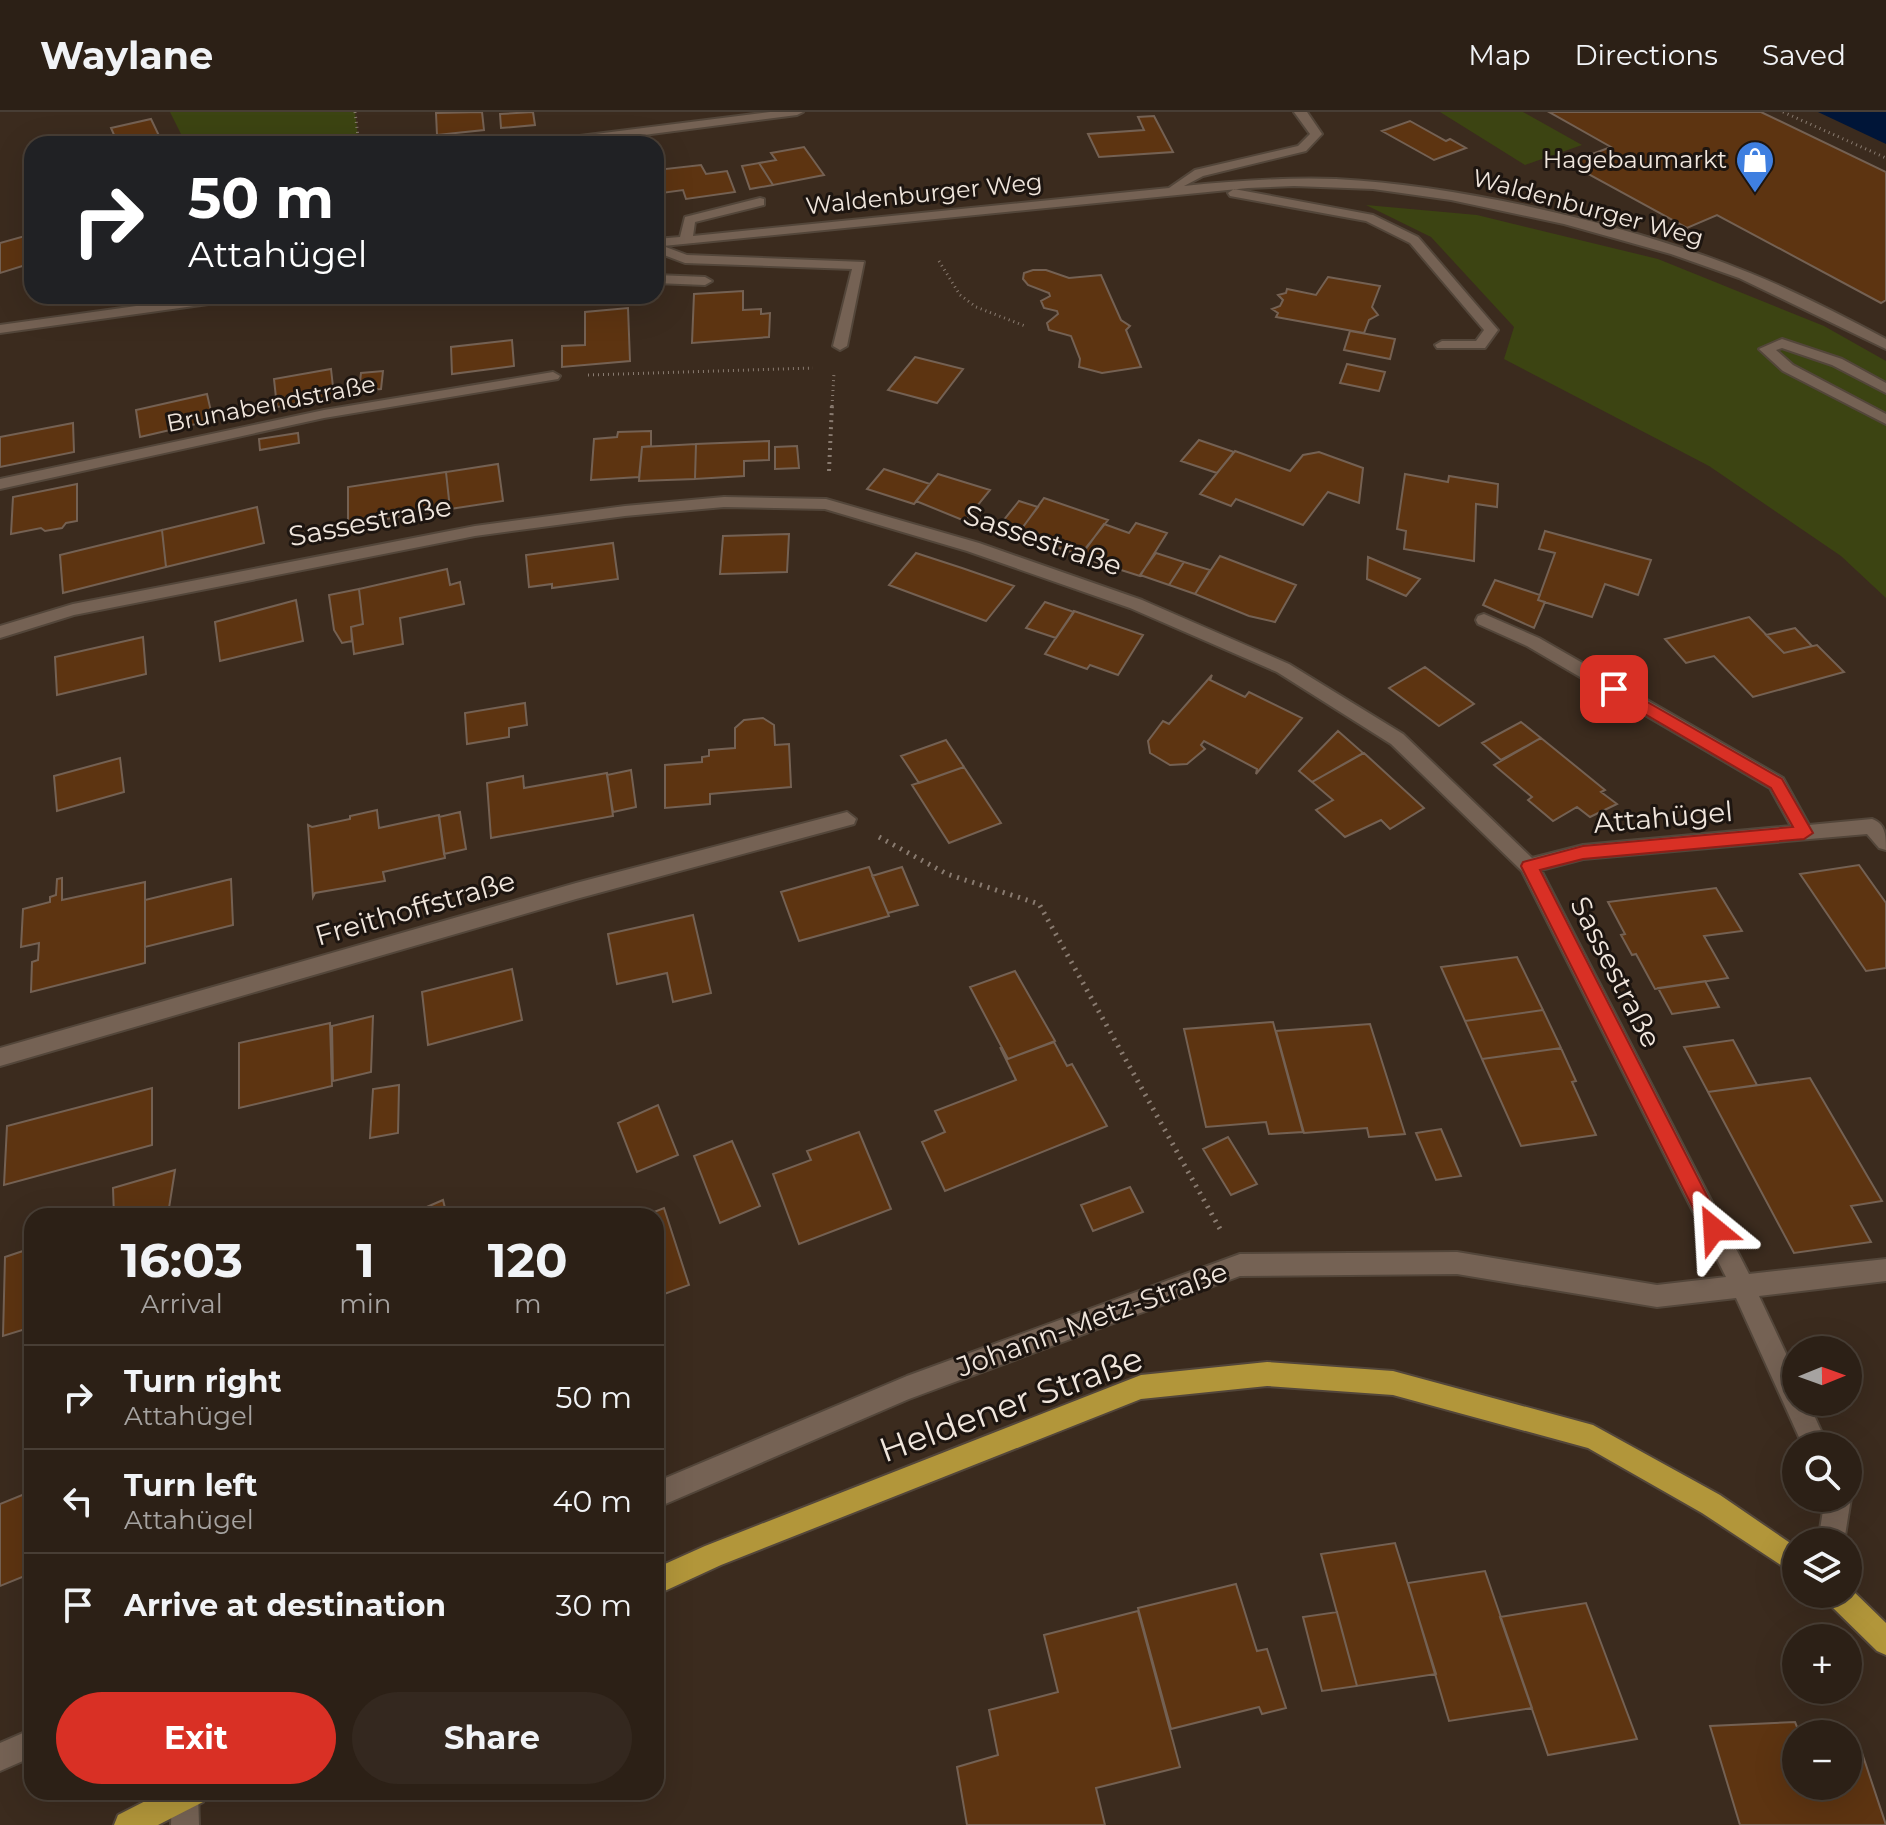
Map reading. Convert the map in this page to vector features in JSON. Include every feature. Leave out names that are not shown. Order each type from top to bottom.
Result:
[{"type":"main road","name":"Heldener Straße","points":[[664,1578],[714,1555],[1141,1387],[1267,1374],[1393,1383],[1593,1437],[1711,1504],[1782,1552]]},
{"type":"main road","points":[[1851,1608],[1886,1642]]},
{"type":"main road","points":[[128,1825],[177,1800]]},
{"type":"street","points":[[610,136],[797,112]]},
{"type":"street","name":"Waldenburger Weg","points":[[1166,191],[1199,173],[1302,149],[1316,134],[1309,120],[1300,112]]},
{"type":"street","name":"Waldenburger Weg","points":[[664,243],[1166,191],[1293,182],[1349,184],[1415,190],[1514,207],[1670,249],[1743,274],[1815,306],[1886,345]]},
{"type":"street","points":[[1203,188],[1369,218],[1414,240],[1491,330],[1480,345],[1442,345]]},
{"type":"street","points":[[686,239],[689,220],[760,202]]},
{"type":"street","name":"Waldenburger Weg","points":[[664,249],[685,259],[859,265],[840,346]]},
{"type":"street","points":[[664,279],[705,281]]},
{"type":"street","points":[[0,329],[180,304]]},
{"type":"street","points":[[1886,389],[1837,362],[1782,343],[1766,349],[1788,368],[1886,420]]},
{"type":"street","name":"Brunabendstraße","points":[[0,484],[324,414],[553,376]]},
{"type":"street","name":"Sassestraße","points":[[0,632],[73,610],[475,531],[625,511],[724,502],[803,503],[826,504],[973,547],[1136,604],[1283,668],[1397,739],[1529,866],[1742,1285],[1810,1432]]},
{"type":"street","name":"Attahügel","points":[[1484,620],[1533,642],[1777,783],[1804,833]]},
{"type":"street","name":"Freithoffstraße","points":[[0,1057],[576,891],[847,819]]},
{"type":"street","name":"Attahügel","points":[[1529,866],[1583,852],[1872,826],[1886,843]]},
{"type":"street","name":"Johann-Metz-Straße","points":[[664,1492],[907,1388],[1240,1265],[1457,1263],[1657,1296],[1742,1285]]},
{"type":"street","points":[[1742,1285],[1886,1270]]},
{"type":"street","points":[[0,1757],[24,1746]]},
{"type":"street","points":[[185,1825],[188,1800]]},
{"type":"path","points":[[355,112],[358,136]]},
{"type":"path","points":[[1783,112],[1886,158]]},
{"type":"path","points":[[939,261],[960,295],[976,307],[1025,326]]},
{"type":"path","points":[[803,503],[806,482],[829,475],[834,367],[840,346]]},
{"type":"path","points":[[553,376],[834,367]]},
{"type":"path","points":[[847,819],[947,874],[1039,904],[1240,1265]]},
{"type":"green space","points":[[170,112],[355,112],[358,136],[182,136]]},
{"type":"green space","points":[[1440,112],[1523,112],[1582,145],[1525,165]]},
{"type":"green space","points":[[1366,205],[1477,215],[1658,259],[1824,326],[1886,361],[1886,598],[1841,556],[1709,466],[1504,359],[1514,327],[1431,237]]},
{"type":"water","points":[[1818,112],[1886,112],[1886,144]]},
{"type":"building","points":[[482,112],[484,130],[437,135],[436,113]]},
{"type":"building","points":[[533,112],[535,125],[501,128],[500,114]]},
{"type":"building","name":"Hagebaumarkt","points":[[1549,112],[1761,112],[1886,172],[1886,300],[1881,303],[1717,215],[1687,228],[1568,163],[1611,147]]},
{"type":"building","points":[[1154,116],[1173,152],[1099,157],[1088,134],[1144,130],[1138,117]]},
{"type":"building","points":[[151,119],[159,136],[114,136],[111,128]]},
{"type":"building","points":[[1410,121],[1466,148],[1434,160],[1382,131]]},
{"type":"building","points":[[804,147],[824,175],[773,185],[759,163],[776,160],[771,153]]},
{"type":"building","points":[[759,163],[773,185],[750,189],[742,166]]},
{"type":"building","points":[[701,165],[706,174],[727,171],[735,192],[686,199],[683,190],[664,193],[664,169]]},
{"type":"building","points":[[24,236],[24,266],[0,273],[0,243]]},
{"type":"building","points":[[1046,270],[1069,278],[1101,275],[1121,320],[1130,326],[1126,330],[1141,367],[1102,373],[1079,367],[1080,359],[1071,336],[1049,330],[1047,323],[1058,314],[1044,308],[1041,301],[1050,296],[1049,293],[1028,285],[1023,279],[1024,273]]},
{"type":"building","points":[[1328,277],[1380,286],[1372,307],[1378,315],[1369,320],[1364,333],[1276,317],[1278,313],[1272,309],[1280,306],[1283,300],[1278,295],[1286,293],[1287,289],[1316,295]]},
{"type":"building","points":[[743,291],[743,310],[761,309],[761,314],[770,313],[769,337],[692,343],[694,294]]},
{"type":"building","points":[[628,308],[630,361],[562,367],[562,346],[585,345],[585,312]]},
{"type":"building","points":[[1350,331],[1395,339],[1390,359],[1344,350]]},
{"type":"building","points":[[512,340],[514,366],[452,374],[451,347]]},
{"type":"building","points":[[915,357],[963,369],[937,403],[888,390]]},
{"type":"building","points":[[1347,364],[1385,372],[1379,391],[1340,383]]},
{"type":"building","points":[[331,369],[334,396],[277,407],[274,379]]},
{"type":"building","points":[[383,371],[381,389],[359,391],[361,373]]},
{"type":"building","points":[[207,394],[213,420],[140,437],[136,410]]},
{"type":"building","points":[[73,423],[74,452],[0,467],[0,437]]},
{"type":"building","points":[[651,431],[651,446],[642,447],[639,477],[591,480],[594,439],[617,437],[618,432]]},
{"type":"building","points":[[298,433],[299,443],[260,450],[259,439]]},
{"type":"building","points":[[1199,440],[1234,452],[1217,473],[1181,461]]},
{"type":"building","points":[[769,441],[769,460],[744,461],[744,476],[695,479],[696,444]]},
{"type":"building","points":[[696,444],[695,479],[639,481],[642,447]]},
{"type":"building","points":[[797,446],[799,468],[775,469],[775,447]]},
{"type":"building","points":[[1235,451],[1290,471],[1303,455],[1319,452],[1363,468],[1359,503],[1328,492],[1303,525],[1236,499],[1231,506],[1200,494]]},
{"type":"building","points":[[498,464],[503,501],[450,509],[446,472]]},
{"type":"building","points":[[884,469],[930,484],[914,504],[867,489]]},
{"type":"building","points":[[446,472],[450,509],[348,525],[348,487]]},
{"type":"building","points":[[938,474],[990,490],[965,521],[916,501]]},
{"type":"building","points":[[1405,474],[1448,482],[1449,476],[1498,484],[1497,507],[1476,504],[1474,561],[1404,549],[1406,531],[1397,529]]},
{"type":"building","points":[[77,484],[77,521],[66,523],[62,528],[45,531],[41,528],[11,534],[13,497]]},
{"type":"building","points":[[1044,498],[1108,520],[1080,555],[1018,534]]},
{"type":"building","points":[[1019,501],[1038,507],[1019,532],[999,526]]},
{"type":"building","points":[[257,507],[264,543],[166,567],[162,530]]},
{"type":"building","points":[[1136,523],[1167,533],[1140,576],[1080,557],[1104,524],[1129,533]]},
{"type":"building","points":[[162,530],[166,567],[63,593],[60,555]]},
{"type":"building","points":[[1545,531],[1651,560],[1638,595],[1605,584],[1592,617],[1538,600],[1555,553],[1539,549]]},
{"type":"building","points":[[789,534],[787,572],[720,574],[723,536]]},
{"type":"building","points":[[613,543],[618,579],[552,588],[552,584],[529,587],[526,555]]},
{"type":"building","points":[[916,553],[1014,586],[986,621],[889,585]]},
{"type":"building","points":[[1156,553],[1184,562],[1169,585],[1140,575]]},
{"type":"building","points":[[1220,556],[1296,585],[1275,622],[1249,616],[1195,594]]},
{"type":"building","points":[[1368,557],[1420,579],[1406,596],[1367,579]]},
{"type":"building","points":[[1184,562],[1210,570],[1195,594],[1169,585]]},
{"type":"building","points":[[447,569],[450,585],[460,582],[464,604],[400,618],[403,644],[354,654],[351,627],[363,624],[359,589]]},
{"type":"building","points":[[1495,580],[1540,595],[1538,600],[1545,602],[1534,628],[1483,605]]},
{"type":"building","points":[[359,589],[363,624],[351,627],[352,641],[342,643],[334,630],[329,595]]},
{"type":"building","points":[[296,600],[303,641],[220,661],[215,622]]},
{"type":"building","points":[[1045,602],[1074,612],[1056,638],[1026,628]]},
{"type":"building","points":[[1074,611],[1143,635],[1118,675],[1090,665],[1087,669],[1045,654]]},
{"type":"building","points":[[1749,617],[1784,653],[1817,645],[1844,672],[1753,697],[1714,656],[1686,663],[1665,639]]},
{"type":"building","points":[[1795,628],[1812,646],[1784,653],[1766,635]]},
{"type":"building","points":[[143,637],[146,674],[57,695],[55,657]]},
{"type":"building","points":[[1425,667],[1474,704],[1439,726],[1389,688]]},
{"type":"building","points":[[1212,675],[1210,680],[1245,697],[1249,692],[1302,718],[1256,774],[1257,769],[1204,741],[1201,745],[1205,749],[1187,764],[1170,765],[1150,753],[1148,741],[1163,721],[1169,724]]},
{"type":"building","points":[[525,703],[527,725],[509,728],[509,737],[467,744],[465,713]]},
{"type":"building","points":[[763,718],[774,725],[775,745],[789,744],[791,787],[710,794],[710,804],[665,808],[665,765],[702,762],[702,757],[709,756],[709,750],[735,748],[735,728],[744,720]]},
{"type":"building","points":[[1521,722],[1541,738],[1501,760],[1482,743]]},
{"type":"building","points":[[1338,731],[1363,753],[1312,782],[1299,771]]},
{"type":"building","points":[[1541,738],[1605,790],[1601,792],[1617,804],[1590,817],[1577,807],[1553,821],[1528,800],[1532,797],[1494,765]]},
{"type":"building","points":[[946,740],[964,767],[919,783],[901,756]]},
{"type":"building","points":[[1364,753],[1424,808],[1390,829],[1381,820],[1345,837],[1316,810],[1333,800],[1312,782]]},
{"type":"building","points":[[120,758],[124,792],[57,811],[54,776]]},
{"type":"building","points":[[964,767],[1001,823],[949,843],[912,785]]},
{"type":"building","points":[[631,770],[636,807],[613,812],[607,775]]},
{"type":"building","points":[[607,773],[613,816],[491,838],[487,783],[523,776],[524,788]]},
{"type":"building","points":[[377,810],[379,828],[439,815],[445,858],[383,872],[385,881],[315,893],[313,897],[308,825],[312,827],[350,819],[350,816]]},
{"type":"building","points":[[460,812],[466,849],[444,854],[439,817]]},
{"type":"building","points":[[1859,865],[1886,903],[1886,968],[1866,971],[1800,874]]},
{"type":"building","points":[[869,867],[889,916],[799,941],[781,892]]},
{"type":"building","points":[[902,867],[918,905],[888,913],[872,876]]},
{"type":"building","points":[[62,878],[62,900],[145,882],[145,963],[31,992],[32,962],[38,960],[39,943],[21,947],[23,909],[50,902],[50,897],[56,895],[57,879]]},
{"type":"building","points":[[231,879],[233,925],[145,947],[145,900]]},
{"type":"building","points":[[1716,888],[1742,931],[1704,936],[1728,978],[1655,989],[1636,954],[1632,955],[1621,935],[1625,934],[1608,902]]},
{"type":"building","points":[[693,915],[711,993],[673,1002],[667,973],[617,984],[608,934]]},
{"type":"building","points":[[1517,957],[1543,1010],[1465,1021],[1441,967]]},
{"type":"building","points":[[512,969],[522,1020],[428,1045],[422,992]]},
{"type":"building","points":[[1015,971],[1055,1041],[1008,1059],[970,987]]},
{"type":"building","points":[[1705,981],[1719,1007],[1672,1014],[1658,988]]},
{"type":"building","points":[[1543,1010],[1561,1048],[1482,1059],[1465,1021]]},
{"type":"building","points":[[373,1016],[371,1072],[333,1081],[332,1026]]},
{"type":"building","points":[[1273,1022],[1303,1132],[1269,1134],[1266,1122],[1206,1127],[1184,1029]]},
{"type":"building","points":[[330,1023],[332,1086],[239,1108],[239,1043]]},
{"type":"building","points":[[1370,1024],[1405,1134],[1369,1137],[1367,1128],[1304,1133],[1276,1031]]},
{"type":"building","points":[[1733,1040],[1757,1085],[1708,1092],[1684,1047]]},
{"type":"building","points":[[1054,1042],[1067,1066],[1072,1064],[1107,1126],[945,1191],[922,1142],[945,1132],[935,1111],[1016,1080],[1000,1047],[1008,1059]]},
{"type":"building","points":[[1561,1048],[1576,1081],[1572,1082],[1596,1135],[1521,1146],[1482,1059]]},
{"type":"building","points":[[1810,1078],[1882,1201],[1851,1206],[1871,1242],[1794,1253],[1708,1092]]},
{"type":"building","points":[[399,1085],[398,1133],[370,1138],[373,1089]]},
{"type":"building","points":[[152,1088],[152,1145],[4,1185],[7,1126]]},
{"type":"building","points":[[658,1105],[678,1155],[637,1172],[618,1123]]},
{"type":"building","points":[[1441,1129],[1461,1176],[1436,1180],[1416,1133]]},
{"type":"building","points":[[859,1132],[891,1209],[799,1244],[773,1174],[811,1160],[807,1151]]},
{"type":"building","points":[[1228,1137],[1257,1184],[1231,1195],[1203,1149]]},
{"type":"building","points":[[732,1141],[760,1206],[720,1223],[694,1156]]},
{"type":"building","points":[[175,1170],[169,1208],[114,1208],[113,1188]]},
{"type":"building","points":[[1130,1187],[1143,1212],[1093,1231],[1081,1205]]},
{"type":"building","points":[[443,1200],[445,1208],[424,1208]]},
{"type":"building","points":[[664,1208],[689,1285],[664,1294]]},
{"type":"building","points":[[24,1251],[24,1329],[3,1336],[5,1257]]},
{"type":"building","points":[[24,1494],[24,1576],[0,1586],[0,1504]]},
{"type":"building","points":[[1395,1543],[1436,1674],[1357,1686],[1321,1554]]},
{"type":"building","points":[[1485,1571],[1532,1708],[1449,1721],[1408,1583]]},
{"type":"building","points":[[1236,1584],[1257,1651],[1267,1649],[1286,1708],[1262,1714],[1259,1707],[1171,1729],[1138,1608]]},
{"type":"building","points":[[1586,1603],[1637,1739],[1548,1755],[1500,1617]]},
{"type":"building","points":[[1138,1611],[1180,1767],[1096,1788],[1105,1825],[967,1825],[957,1767],[998,1755],[989,1710],[1058,1692],[1044,1635]]},
{"type":"building","points":[[1337,1612],[1357,1686],[1322,1691],[1303,1617]]},
{"type":"building","points":[[1782,1723],[1782,1800],[1862,1800],[1862,1753],[1886,1825],[1740,1825],[1710,1726]]},
{"type":"place","name":"Hagebaumarkt","points":[[1755,194]]},
{"type":"route","points":[[1614,689],[1777,783],[1804,833],[1583,852],[1529,866],[1714,1229]]}]
